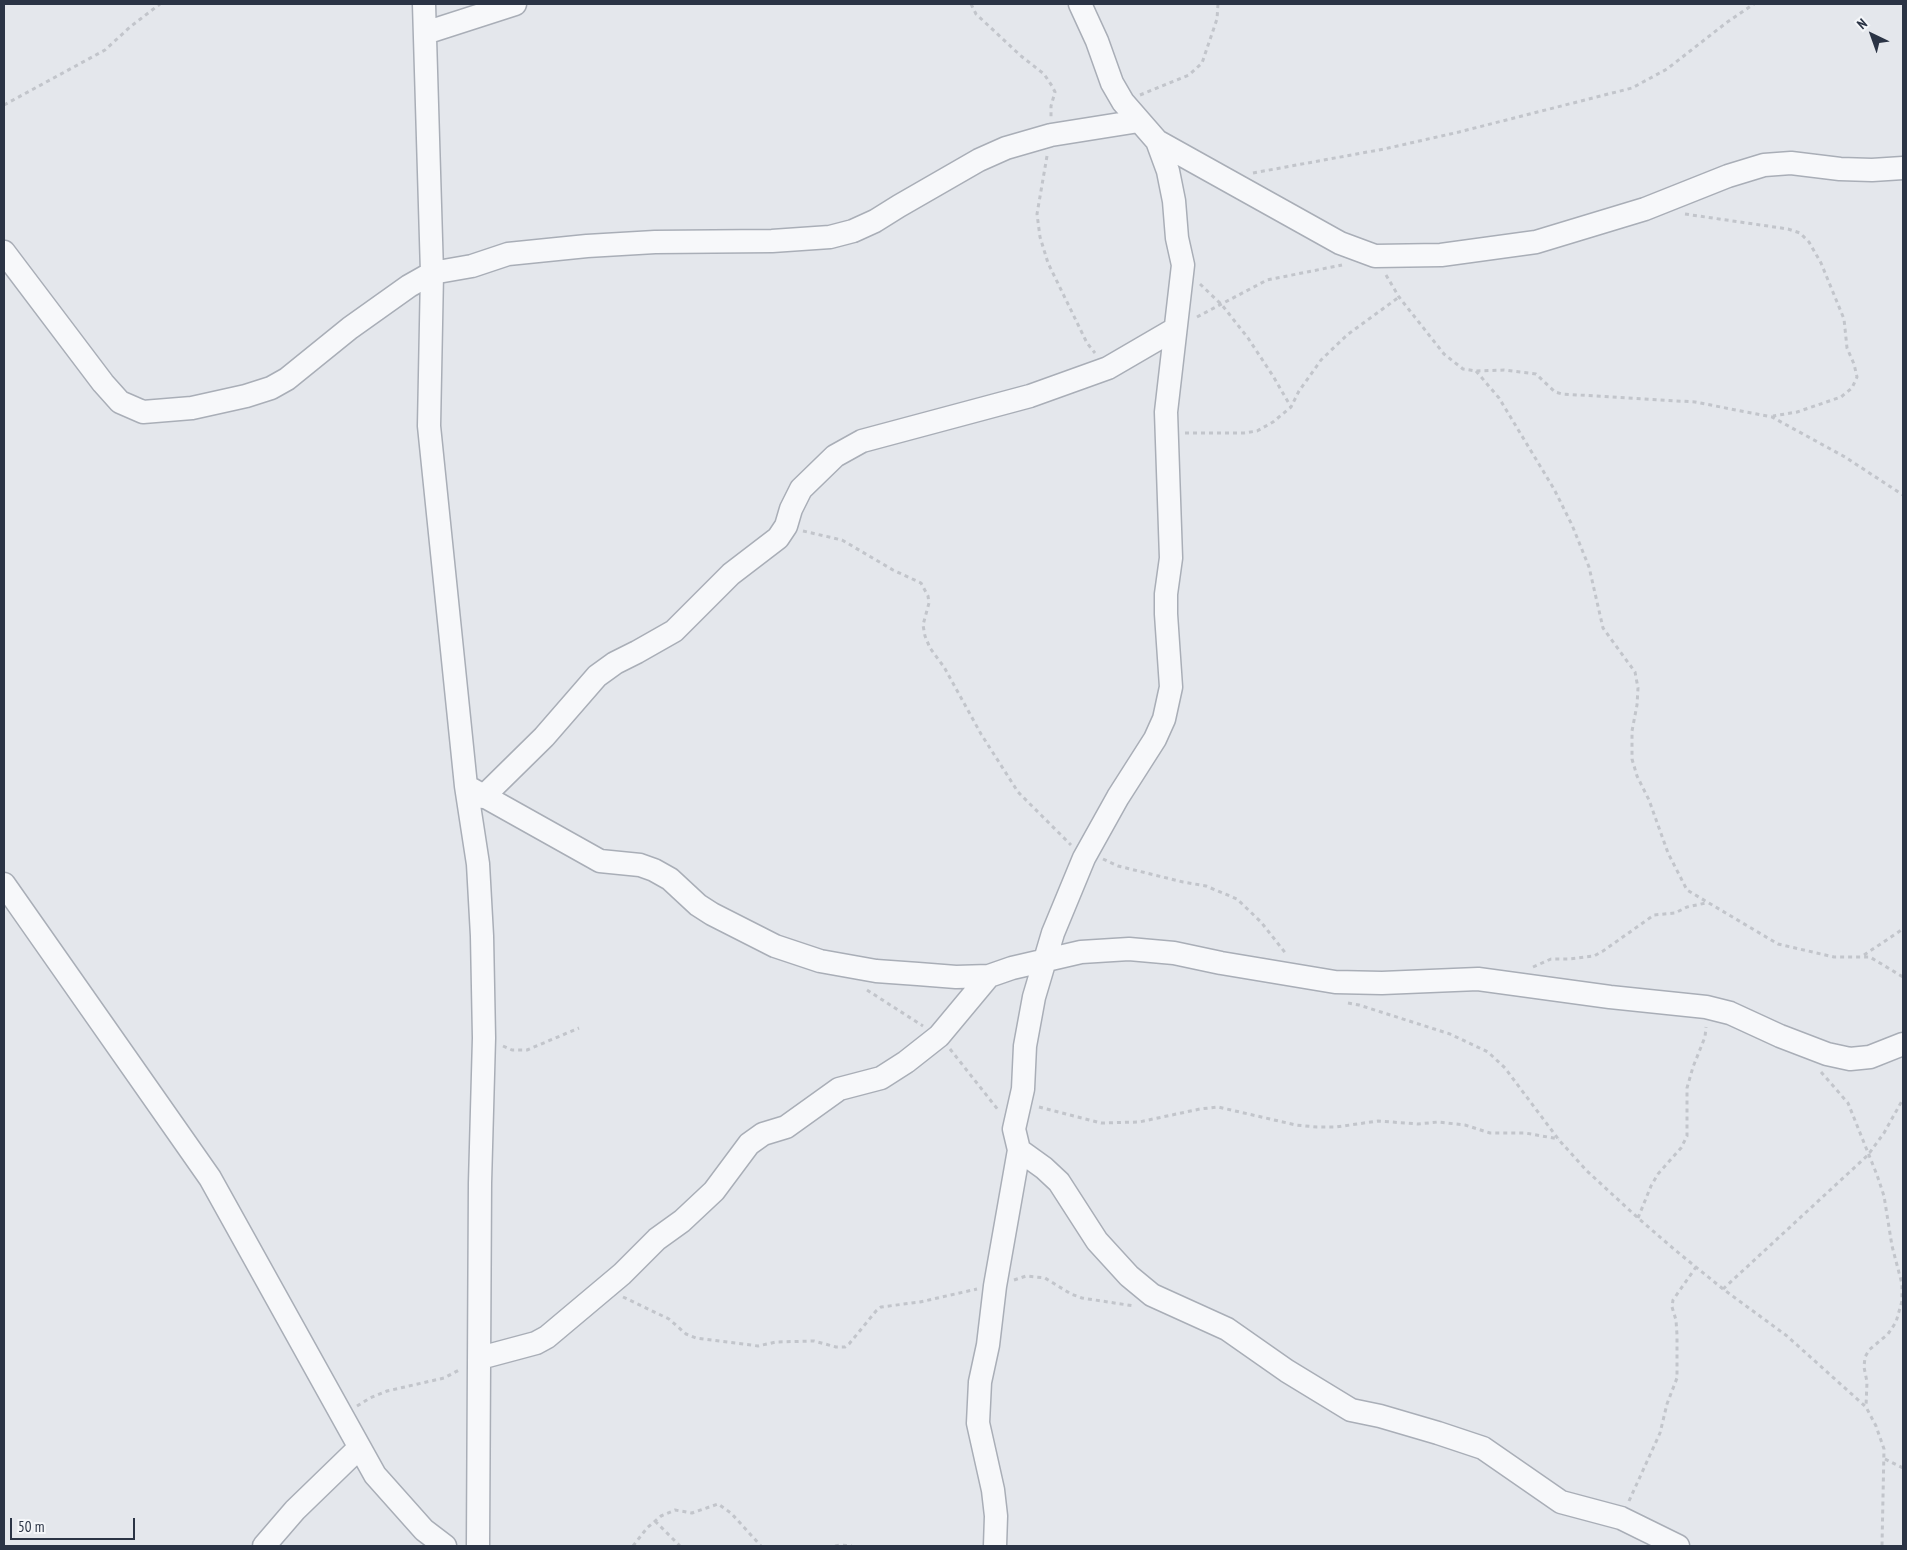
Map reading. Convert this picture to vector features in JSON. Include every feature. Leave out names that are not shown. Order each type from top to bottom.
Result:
[{"type":"street","points":[[424,4],[432,273],[429,426],[475,792],[478,864],[484,1038],[480,1183],[478,1546]]},
{"type":"street","points":[[424,32],[515,4]]},
{"type":"street","points":[[1080,4],[1097,41],[1112,83],[1123,102],[1157,141],[1340,243],[1375,256],[1441,255],[1536,242],[1645,209],[1728,176],[1764,165],[1791,163],[1840,169],[1872,170],[1903,168]]},
{"type":"street","points":[[4,252],[120,402],[143,412],[192,408],[246,396],[271,388],[287,379],[350,328],[409,286],[432,273],[472,266],[508,254],[587,246],[655,242],[772,241],[830,237],[853,231],[874,221],[979,160],[1006,148],[1051,135],[1139,122]]},
{"type":"street","points":[[996,1546],[995,1507],[978,1423],[980,1382],[988,1346],[1023,1089],[1025,1046],[1034,996],[1053,933],[1085,856],[1118,796],[1155,739],[1164,719],[1172,687],[1167,643],[1166,594],[1170,573],[1171,540],[1166,412],[1182,265],[1168,171],[1157,141]]},
{"type":"street","points":[[475,792],[544,737],[597,676],[615,663],[674,631],[731,574],[778,538],[786,526],[791,509],[801,489],[835,456],[862,442],[1030,396],[1108,368],[1175,330]]},
{"type":"street","points":[[475,792],[600,861],[640,865],[654,870],[670,879],[704,909],[775,946],[820,961],[876,970],[956,977],[989,976],[1012,968],[1081,952],[1129,948],[1174,953],[1222,964],[1335,982],[1382,984],[1478,979],[1610,997],[1706,1007],[1730,1013],[1780,1036],[1828,1054],[1850,1059],[1870,1057],[1903,1044]]},
{"type":"street","points":[[4,884],[210,1178],[375,1475],[424,1530],[445,1546]]},
{"type":"street","points":[[480,1358],[536,1344],[548,1337],[622,1274],[657,1239],[682,1221],[714,1192],[753,1140],[763,1134],[786,1127],[839,1090],[881,1078],[906,1062],[939,1036],[989,976]]},
{"type":"street","points":[[1016,1139],[1059,1182],[1097,1241],[1129,1276],[1152,1295],[1227,1329],[1287,1371],[1351,1410],[1429,1430],[1482,1448],[1561,1502],[1621,1518],[1678,1546]]},
{"type":"street","points":[[264,1546],[295,1510],[359,1448]]},
{"type":"path","points":[[4,105],[105,50],[130,27],[160,4]]},
{"type":"path","points":[[971,4],[976,14],[1021,56],[1044,74],[1055,92],[1051,106],[1051,135],[1037,214],[1040,237],[1048,263],[1087,343],[1108,368]]},
{"type":"path","points":[[1123,102],[1189,75],[1202,63],[1217,19],[1218,4]]},
{"type":"path","points":[[1222,178],[1384,149],[1632,88],[1667,69],[1726,23],[1754,4]]},
{"type":"path","points":[[1682,214],[1788,229],[1800,233],[1810,242],[1821,263],[1844,319],[1847,348],[1857,377],[1852,388],[1841,396],[1797,412],[1772,416]]},
{"type":"path","points":[[1222,305],[1248,288],[1267,280],[1326,270],[1375,256],[1399,298],[1444,354],[1463,370],[1504,370],[1536,374],[1555,392],[1562,394],[1695,402],[1772,416],[1845,457],[1903,495]]},
{"type":"path","points":[[1182,265],[1222,305],[1248,338],[1274,376],[1290,406]]},
{"type":"path","points":[[1167,433],[1244,433],[1257,431],[1273,422],[1290,406],[1321,360],[1347,335],[1399,298]]},
{"type":"path","points":[[1476,371],[1499,398],[1554,489],[1572,525],[1589,567],[1603,628],[1635,672],[1638,688],[1632,731],[1632,759],[1668,853],[1680,880],[1687,890],[1778,944],[1834,957],[1870,957],[1903,977]]},
{"type":"path","points":[[786,526],[842,540],[893,570],[921,583],[928,596],[929,604],[923,625],[925,636],[930,648],[944,667],[980,734],[1018,792],[1085,856],[1093,854],[1118,866],[1206,886],[1237,899],[1261,922],[1302,977]]},
{"type":"path","points":[[1508,983],[1529,969],[1551,959],[1594,956],[1603,952],[1654,916],[1675,913],[1687,906],[1707,902]]},
{"type":"path","points":[[1863,956],[1903,929]]},
{"type":"path","points":[[862,987],[939,1036],[1016,1139]]},
{"type":"path","points":[[1344,1002],[1450,1034],[1488,1052],[1506,1068],[1559,1140],[1587,1171],[1638,1218],[1696,1267],[1788,1336],[1866,1407],[1876,1426],[1884,1449],[1882,1546]]},
{"type":"path","points":[[1638,1218],[1658,1174],[1681,1148],[1687,1136],[1687,1088],[1705,1037],[1706,1007]]},
{"type":"path","points":[[484,1038],[512,1050],[527,1050],[578,1028]]},
{"type":"path","points":[[1819,1069],[1848,1104],[1884,1196],[1892,1246],[1902,1284],[1902,1301],[1896,1322],[1888,1334],[1869,1350],[1865,1357],[1866,1407]]},
{"type":"path","points":[[1724,1289],[1868,1155],[1884,1133],[1903,1099]]},
{"type":"path","points":[[1020,1102],[1101,1124],[1139,1122],[1200,1109],[1218,1108],[1310,1127],[1336,1127],[1378,1121],[1418,1124],[1444,1122],[1465,1125],[1490,1133],[1525,1133],[1559,1140]]},
{"type":"path","points":[[1621,1518],[1660,1433],[1667,1404],[1675,1384],[1678,1365],[1676,1351],[1678,1335],[1672,1306],[1673,1300],[1696,1267]]},
{"type":"path","points":[[605,1288],[668,1319],[691,1337],[758,1346],[776,1342],[814,1342],[836,1348],[845,1347],[849,1344],[881,1307],[920,1302],[961,1291],[995,1286],[1026,1276],[1037,1276],[1055,1283],[1071,1294],[1126,1305],[1136,1306],[1152,1295]]},
{"type":"path","points":[[342,1416],[370,1398],[388,1391],[444,1378],[480,1358]]},
{"type":"path","points":[[1885,1459],[1903,1468]]},
{"type":"path","points":[[633,1546],[661,1516],[674,1510],[692,1513],[718,1504],[731,1513],[761,1546]]},
{"type":"path","points":[[655,1521],[680,1546]]},
{"type":"path","points":[[835,1546],[852,1546]]}]
